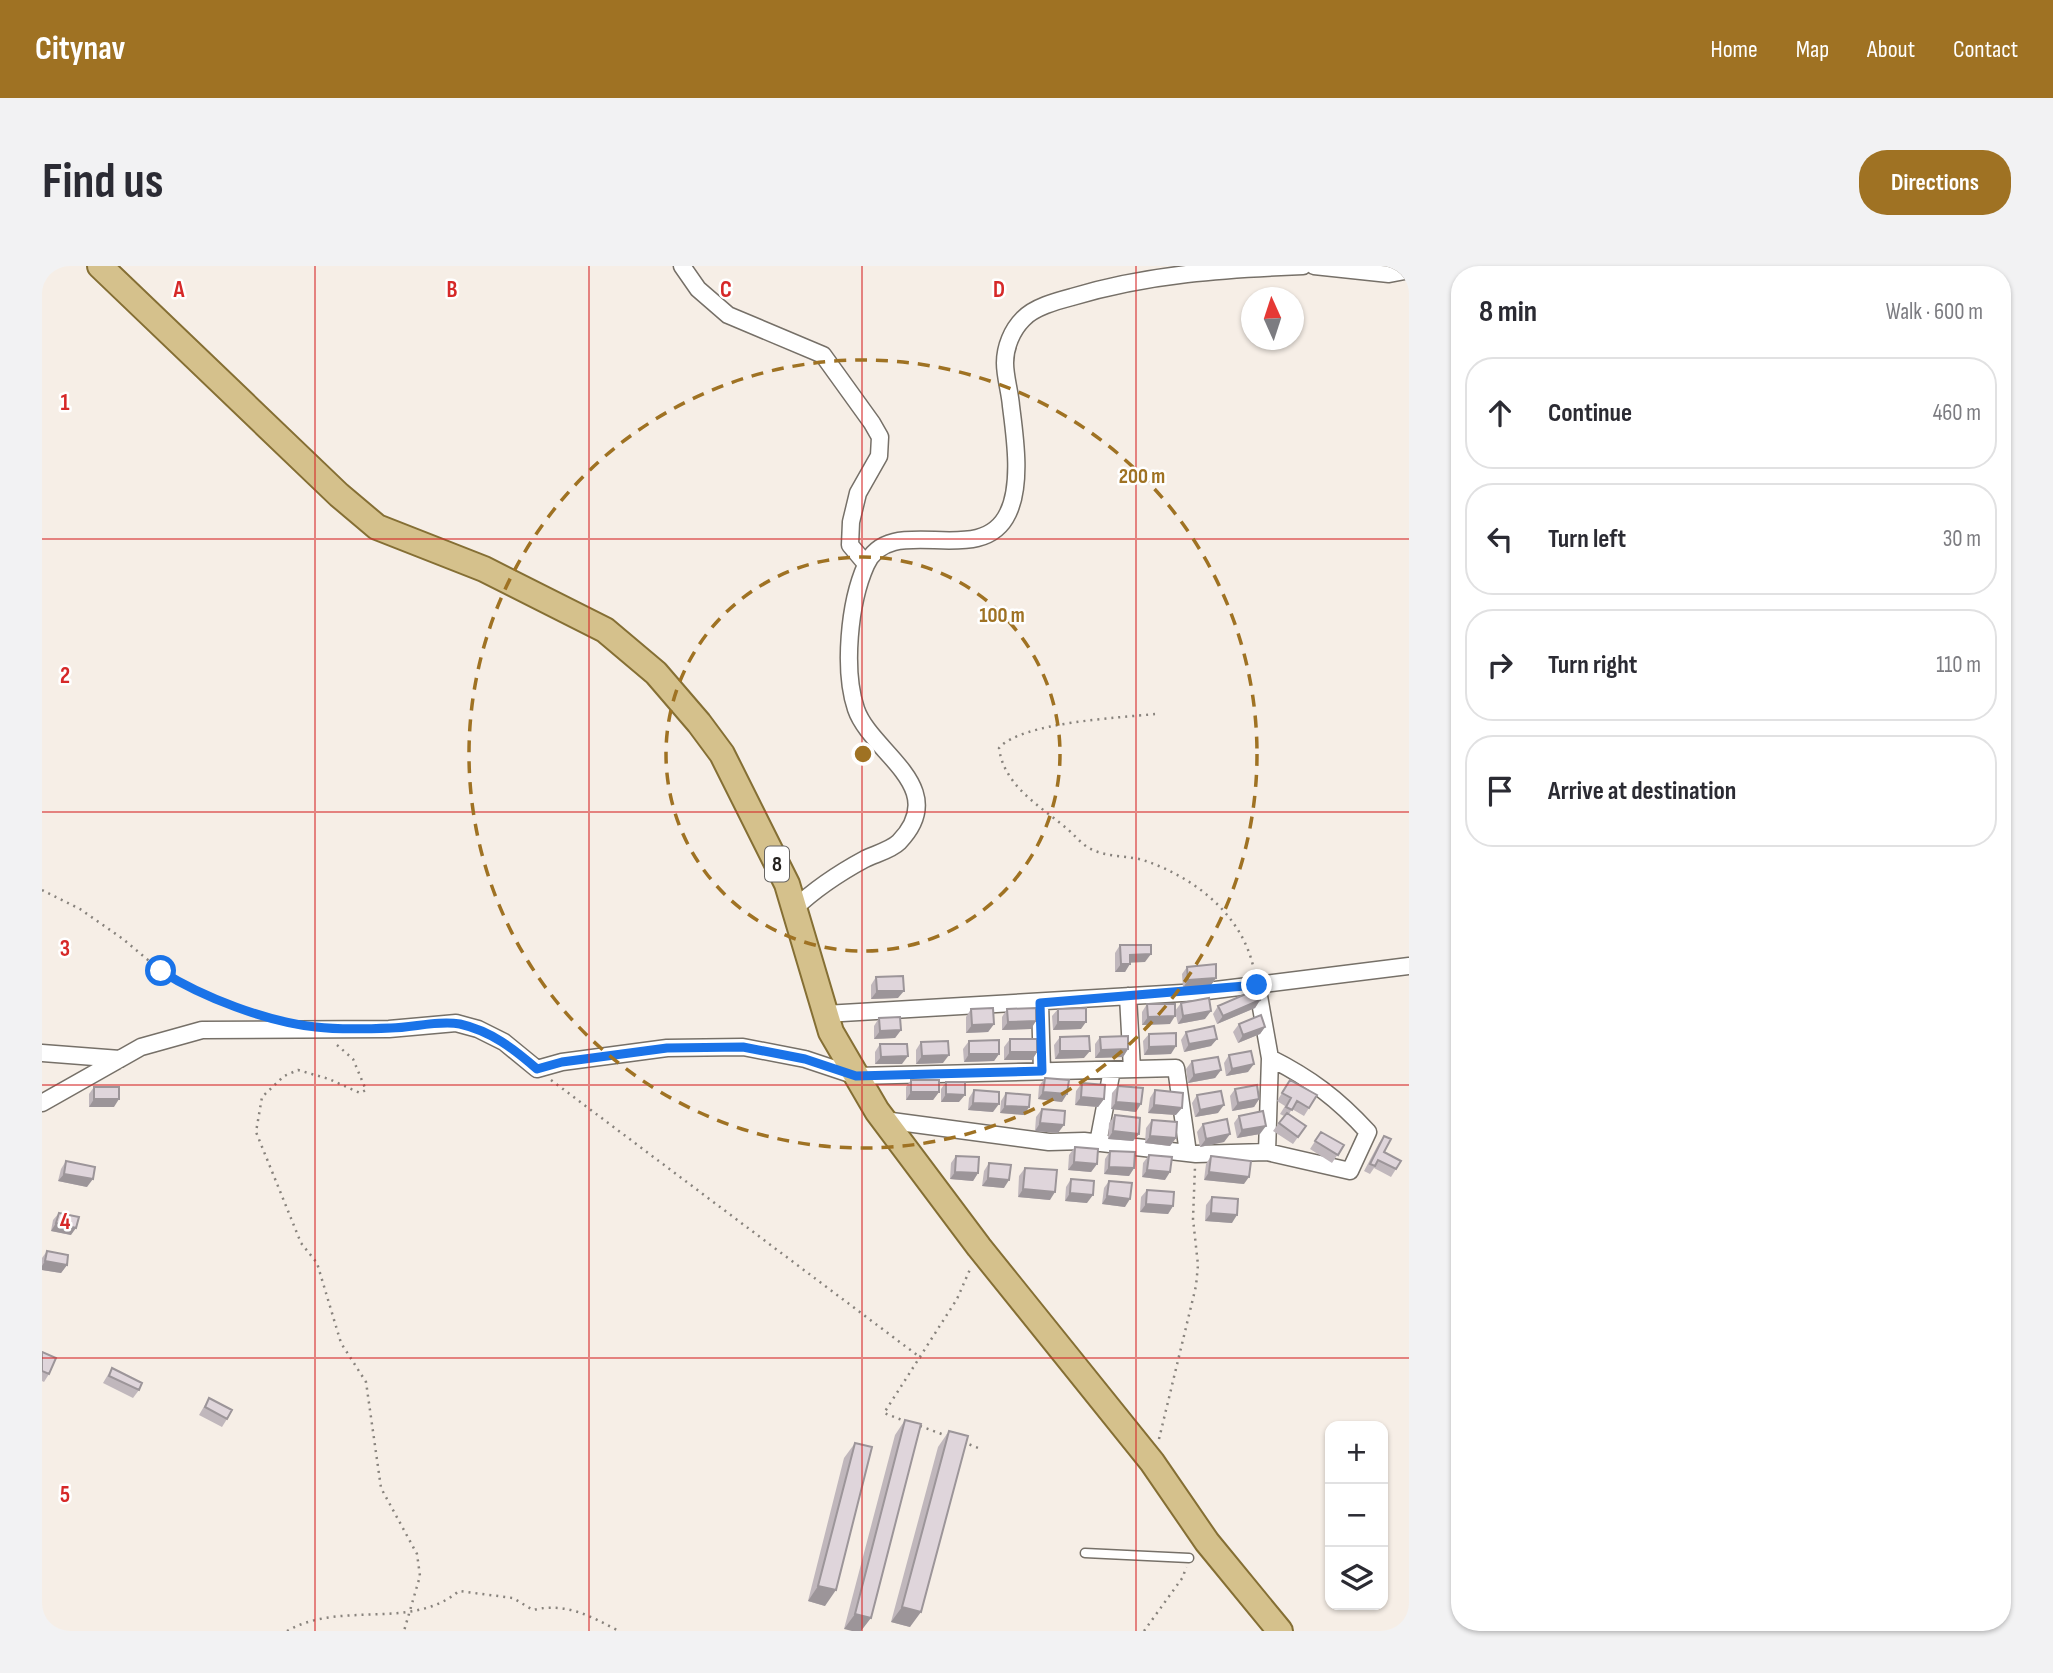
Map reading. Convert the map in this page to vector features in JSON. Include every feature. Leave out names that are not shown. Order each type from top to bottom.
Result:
[{"type":"main road","name":"8","points":[[100,266],[339,495],[377,527],[484,569],[605,630],[656,673],[722,754],[787,884],[831,1032],[884,1121],[979,1247],[1152,1462],[1207,1542],[1280,1631]]},
{"type":"street","points":[[682,266],[698,289],[727,315],[823,355],[866,414],[880,438],[879,456],[859,493],[850,522],[850,545],[866,564]]},
{"type":"street","points":[[794,909],[816,888],[898,843],[915,815],[915,791],[907,772],[874,738],[863,721],[850,687],[847,653],[866,564],[881,546],[908,539],[968,542],[993,530],[1007,516],[1015,493],[1012,407],[1005,363],[1010,338],[1024,317],[1053,302],[1159,276],[1213,270],[1303,266]]},
{"type":"street","points":[[1314,266],[1389,274],[1409,270]]},
{"type":"street","points":[[825,1014],[1128,996],[1257,985],[1285,979],[1409,965]]},
{"type":"street","points":[[1257,985],[1270,1058],[1267,1152]]},
{"type":"street","points":[[1128,996],[1132,1069]]},
{"type":"street","points":[[1040,1003],[1042,1071]]},
{"type":"street","points":[[42,1103],[141,1047],[202,1030],[389,1028],[456,1023],[478,1029],[504,1042],[537,1069],[562,1062],[667,1048],[743,1047],[805,1059],[856,1076],[1176,1068],[1192,1154]]},
{"type":"street","points":[[42,1053],[120,1059]]},
{"type":"street","points":[[884,1121],[1049,1142],[1098,1143],[1192,1154],[1267,1152],[1350,1171],[1368,1132],[1338,1099],[1296,1071],[1270,1058]]},
{"type":"street","points":[[1098,1143],[1112,1069]]},
{"type":"lane","points":[[1085,1553],[1189,1558]]},
{"type":"path","points":[[1155,714],[1066,724],[1008,737],[999,748],[1001,765],[1015,786],[1090,849],[1145,860],[1189,881],[1222,908],[1249,945],[1257,985]]},
{"type":"path","points":[[42,890],[80,909],[123,939],[161,971],[191,990],[275,1017]]},
{"type":"path","points":[[328,1041],[340,1046],[353,1059],[366,1090],[360,1093],[329,1079],[298,1070],[284,1076],[262,1097],[257,1132],[302,1243],[317,1263],[341,1343],[366,1382],[381,1488],[417,1555],[420,1576],[404,1631]]},
{"type":"path","points":[[537,1069],[921,1358]]},
{"type":"path","points":[[1152,1462],[1171,1399],[1196,1286],[1198,1265],[1193,1219],[1192,1154]]},
{"type":"path","points":[[908,1422],[884,1413],[957,1299],[979,1247]]},
{"type":"path","points":[[920,1426],[981,1449]]},
{"type":"path","points":[[1144,1631],[1183,1577],[1189,1558]]},
{"type":"path","points":[[287,1631],[303,1622],[331,1617],[407,1616],[452,1598],[459,1591],[513,1598],[533,1611],[547,1607],[576,1609],[619,1631]]},
{"type":"building","points":[[1120,945],[1151,945],[1151,954],[1130,955],[1130,964],[1121,964]]},
{"type":"building","points":[[1216,964],[1216,978],[1188,980],[1187,967]]},
{"type":"building","points":[[903,976],[904,991],[877,991],[876,977]]},
{"type":"building","points":[[1255,990],[1260,1000],[1223,1016],[1218,1006]]},
{"type":"building","points":[[1209,998],[1211,1011],[1183,1016],[1181,1003]]},
{"type":"building","points":[[1147,1004],[1175,1004],[1175,1016],[1148,1017]]},
{"type":"building","points":[[993,1008],[994,1024],[972,1025],[971,1009]]},
{"type":"building","points":[[1036,1008],[1036,1021],[1008,1022],[1007,1009]]},
{"type":"building","points":[[1086,1008],[1086,1022],[1058,1022],[1058,1009]]},
{"type":"building","points":[[1261,1015],[1265,1027],[1243,1035],[1239,1024]]},
{"type":"building","points":[[900,1017],[901,1030],[880,1031],[879,1018]]},
{"type":"building","points":[[1214,1026],[1217,1039],[1189,1044],[1186,1032]]},
{"type":"building","points":[[1176,1033],[1176,1046],[1149,1047],[1149,1034]]},
{"type":"building","points":[[1089,1036],[1090,1051],[1060,1051],[1060,1037]]},
{"type":"building","points":[[1128,1036],[1128,1049],[1101,1050],[1100,1037]]},
{"type":"building","points":[[1010,1039],[1037,1039],[1037,1052],[1010,1052]]},
{"type":"building","points":[[999,1040],[999,1054],[969,1054],[969,1041]]},
{"type":"building","points":[[948,1041],[949,1055],[922,1056],[921,1042]]},
{"type":"building","points":[[880,1044],[907,1044],[908,1056],[881,1057]]},
{"type":"building","points":[[1251,1051],[1254,1064],[1232,1069],[1229,1055]]},
{"type":"building","points":[[1218,1057],[1221,1070],[1194,1075],[1192,1061]]},
{"type":"building","points":[[1045,1078],[1069,1080],[1067,1094],[1043,1092]]},
{"type":"building","points":[[911,1080],[939,1080],[939,1092],[911,1092]]},
{"type":"building","points":[[1290,1080],[1317,1095],[1309,1108],[1297,1101],[1292,1110],[1286,1107],[1291,1098],[1282,1093]]},
{"type":"building","points":[[946,1082],[965,1082],[965,1095],[946,1094]]},
{"type":"building","points":[[1082,1083],[1105,1085],[1104,1099],[1081,1097]]},
{"type":"building","points":[[1257,1085],[1259,1099],[1238,1103],[1235,1089]]},
{"type":"building","points":[[1118,1086],[1143,1088],[1141,1104],[1116,1102]]},
{"type":"building","points":[[94,1087],[119,1087],[119,1099],[94,1099]]},
{"type":"building","points":[[974,1090],[999,1092],[999,1104],[973,1103]]},
{"type":"building","points":[[1155,1090],[1183,1093],[1182,1108],[1154,1105]]},
{"type":"building","points":[[1221,1091],[1224,1105],[1200,1110],[1197,1095]]},
{"type":"building","points":[[1006,1093],[1030,1095],[1029,1107],[1005,1106]]},
{"type":"building","points":[[1042,1109],[1065,1111],[1064,1125],[1040,1123]]},
{"type":"building","points":[[1263,1111],[1266,1126],[1242,1130],[1239,1116]]},
{"type":"building","points":[[1287,1113],[1306,1126],[1298,1137],[1279,1123]]},
{"type":"building","points":[[1115,1115],[1140,1118],[1139,1134],[1113,1131]]},
{"type":"building","points":[[1227,1119],[1230,1134],[1206,1139],[1203,1124]]},
{"type":"building","points":[[1152,1120],[1177,1122],[1176,1138],[1150,1136]]},
{"type":"building","points":[[1321,1132],[1344,1145],[1338,1155],[1315,1141]]},
{"type":"building","points":[[1384,1136],[1391,1139],[1384,1152],[1401,1161],[1396,1169],[1378,1160],[1375,1166],[1370,1164]]},
{"type":"building","points":[[1075,1147],[1098,1149],[1097,1164],[1074,1162]]},
{"type":"building","points":[[1110,1151],[1135,1152],[1134,1168],[1109,1167]]},
{"type":"building","points":[[1149,1155],[1172,1157],[1170,1172],[1147,1170]]},
{"type":"building","points":[[956,1156],[979,1157],[978,1173],[955,1172]]},
{"type":"building","points":[[1211,1156],[1251,1161],[1249,1177],[1209,1172]]},
{"type":"building","points":[[66,1161],[95,1167],[93,1179],[64,1174]]},
{"type":"building","points":[[989,1163],[1011,1165],[1009,1180],[988,1178]]},
{"type":"building","points":[[1025,1168],[1057,1170],[1055,1192],[1023,1189]]},
{"type":"building","points":[[1071,1179],[1094,1181],[1093,1195],[1070,1193]]},
{"type":"building","points":[[1109,1181],[1132,1183],[1130,1199],[1107,1196]]},
{"type":"building","points":[[1147,1190],[1174,1192],[1173,1206],[1146,1204]]},
{"type":"building","points":[[1212,1197],[1238,1199],[1237,1215],[1211,1213]]},
{"type":"building","points":[[59,1213],[79,1217],[76,1228],[56,1223]]},
{"type":"building","points":[[47,1251],[68,1255],[67,1265],[45,1261]]},
{"type":"building","points":[[42,1352],[56,1358],[49,1374],[42,1371]]},
{"type":"building","points":[[112,1368],[142,1383],[139,1390],[109,1376]]},
{"type":"building","points":[[209,1398],[232,1410],[227,1419],[205,1407]]},
{"type":"building","points":[[905,1420],[921,1424],[871,1618],[855,1614]]},
{"type":"building","points":[[949,1431],[968,1436],[921,1612],[902,1607]]},
{"type":"building","points":[[855,1443],[872,1447],[836,1590],[818,1586]]},
{"type":"route","points":[[161,971],[191,990],[248,1010],[315,1027],[389,1028],[456,1023],[478,1029],[504,1042],[537,1069],[562,1062],[667,1048],[743,1047],[805,1059],[856,1076],[1042,1071],[1040,1003],[1199,992],[1257,985]]}]
